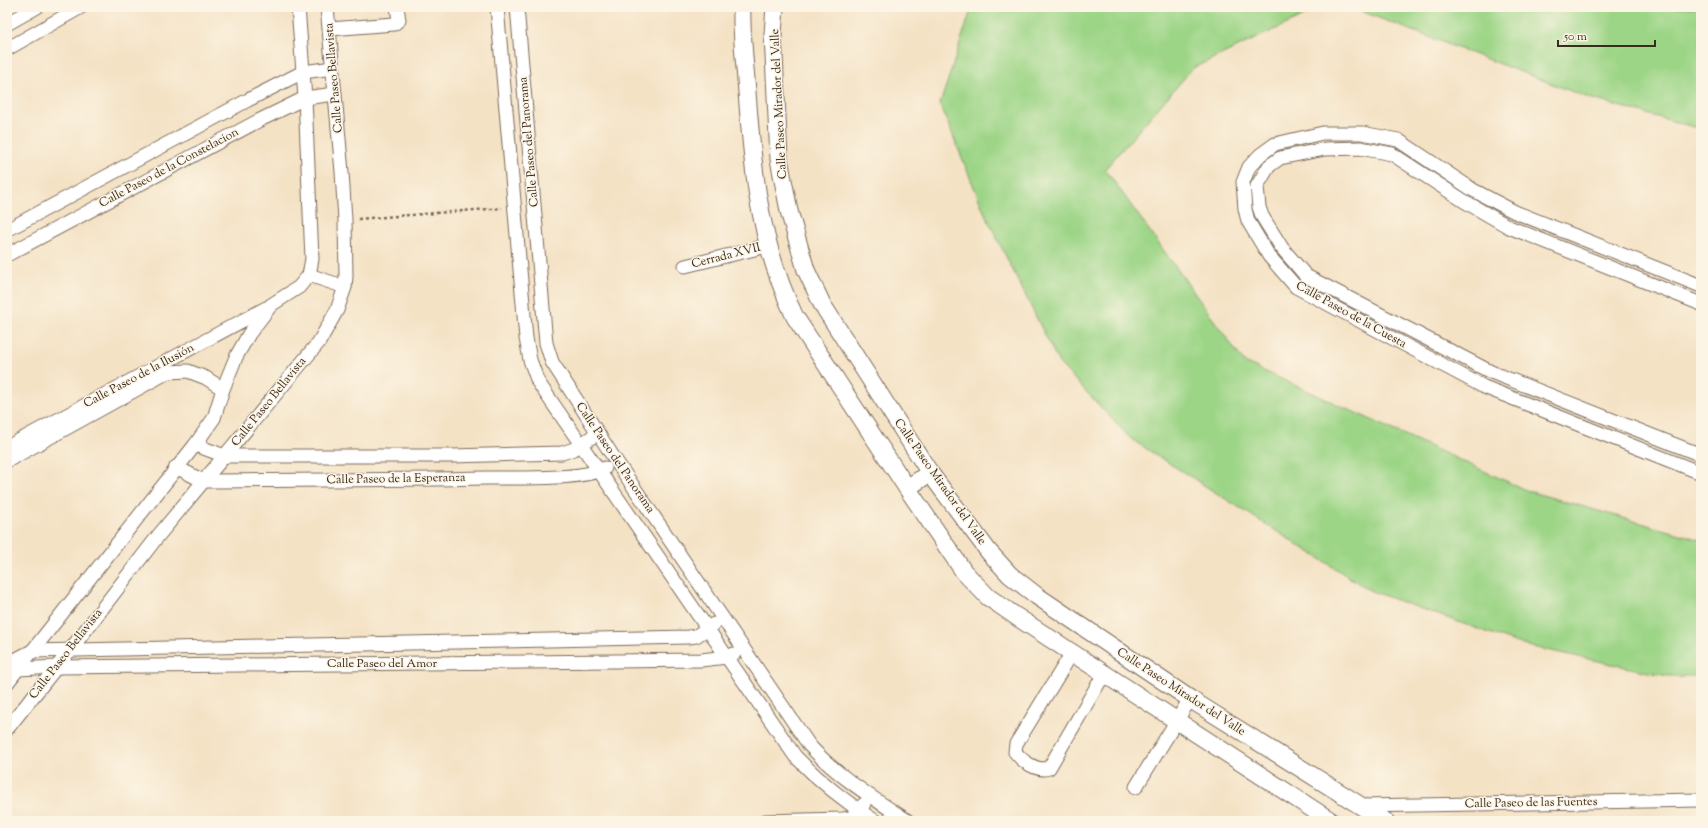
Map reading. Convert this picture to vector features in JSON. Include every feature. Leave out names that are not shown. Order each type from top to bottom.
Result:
[{"type":"street","points":[[7,24],[37,7]]},
{"type":"street","points":[[7,48],[81,7]]},
{"type":"street","points":[[7,683],[13,666],[32,651],[176,467],[195,445],[214,418],[223,389],[236,357],[249,334],[271,305],[299,287],[309,275],[312,259],[305,98],[298,7]]},
{"type":"street","name":"Calle Paseo Bellavista","points":[[7,729],[202,481],[225,456],[318,342],[337,310],[345,287],[346,276],[345,220],[328,7]]},
{"type":"street","points":[[330,29],[394,24],[399,20],[397,7]]},
{"type":"street","name":"Calle Paseo del Panorama","points":[[497,7],[513,207],[526,338],[531,365],[538,382],[583,444],[599,471],[795,756],[809,771],[875,821]]},
{"type":"street","name":"Calle Paseo del Panorama","points":[[517,7],[548,353],[552,362],[616,461],[724,617],[809,745],[823,760],[869,796],[908,821]]},
{"type":"street","points":[[742,7],[752,162],[767,246],[785,297],[795,317],[964,572],[988,597],[1331,821]]},
{"type":"street","name":"Calle Paseo Mirador del Valle","points":[[774,7],[773,34],[779,159],[789,211],[806,270],[822,304],[930,473],[989,552],[1010,576],[1036,596],[1190,699],[1385,821]]},
{"type":"street","name":"Calle Paseo de la Constelacion","points":[[7,230],[302,72],[333,68]]},
{"type":"street","name":"Calle Paseo de la Constelacion","points":[[7,255],[244,128],[305,98],[335,94]]},
{"type":"street","name":"Calle Paseo de la Cuesta","points":[[1701,286],[1515,212],[1473,190],[1398,140],[1362,132],[1323,132],[1275,144],[1260,155],[1249,167],[1244,182],[1245,209],[1248,221],[1269,256],[1296,287],[1484,387],[1701,473]]},
{"type":"street","name":"Calle Paseo de la Cuesta","points":[[1701,304],[1509,227],[1464,201],[1392,154],[1360,148],[1325,148],[1280,158],[1269,166],[1257,186],[1259,207],[1262,216],[1282,248],[1306,276],[1491,372],[1701,455]]},
{"type":"street","points":[[1464,201],[1473,190]]},
{"type":"street","points":[[1248,221],[1262,216]]},
{"type":"street","name":"Cerrada XVII","points":[[685,266],[767,246]]},
{"type":"street","points":[[309,275],[345,287]]},
{"type":"street","name":"Calle Paseo de la Ilusión","points":[[7,447],[271,305]]},
{"type":"street","name":"Calle Paseo de la Ilusión","points":[[7,461],[168,372],[188,371],[206,378],[223,389]]},
{"type":"street","points":[[1484,387],[1491,372]]},
{"type":"street","name":"Calle Paseo de la Esperanza","points":[[195,445],[225,456],[452,456],[536,454],[562,453],[583,444],[598,433]]},
{"type":"street","name":"Calle Paseo de la Esperanza","points":[[176,467],[202,481],[531,477],[576,475],[599,471],[616,461]]},
{"type":"street","points":[[907,488],[930,473]]},
{"type":"street","name":"Calle Paseo del Amor","points":[[32,651],[689,637],[696,636],[724,617]]},
{"type":"street","name":"Calle Paseo del Amor","points":[[13,666],[483,664],[701,660],[727,657],[744,648]]},
{"type":"street","points":[[1072,653],[1016,744],[1015,752],[1019,757],[1031,765],[1038,769],[1044,770],[1049,768],[1104,674]]},
{"type":"street","points":[[1136,787],[1190,699]]},
{"type":"street","points":[[764,821],[843,819],[852,817],[869,796]]},
{"type":"street","name":"Calle Paseo de las Fuentes","points":[[1361,806],[1701,800]]},
{"type":"path","points":[[345,220],[513,207]]},
{"type":"green space","points":[[972,7],[1323,7],[1193,68],[1105,169],[1244,362],[1528,491],[1701,540],[1701,676],[1668,676],[1523,645],[1371,591],[1131,439],[1059,363],[985,214],[940,104]]},
{"type":"green space","points":[[1350,7],[1642,7],[1645,9],[1701,7],[1701,129],[1589,98]]}]
